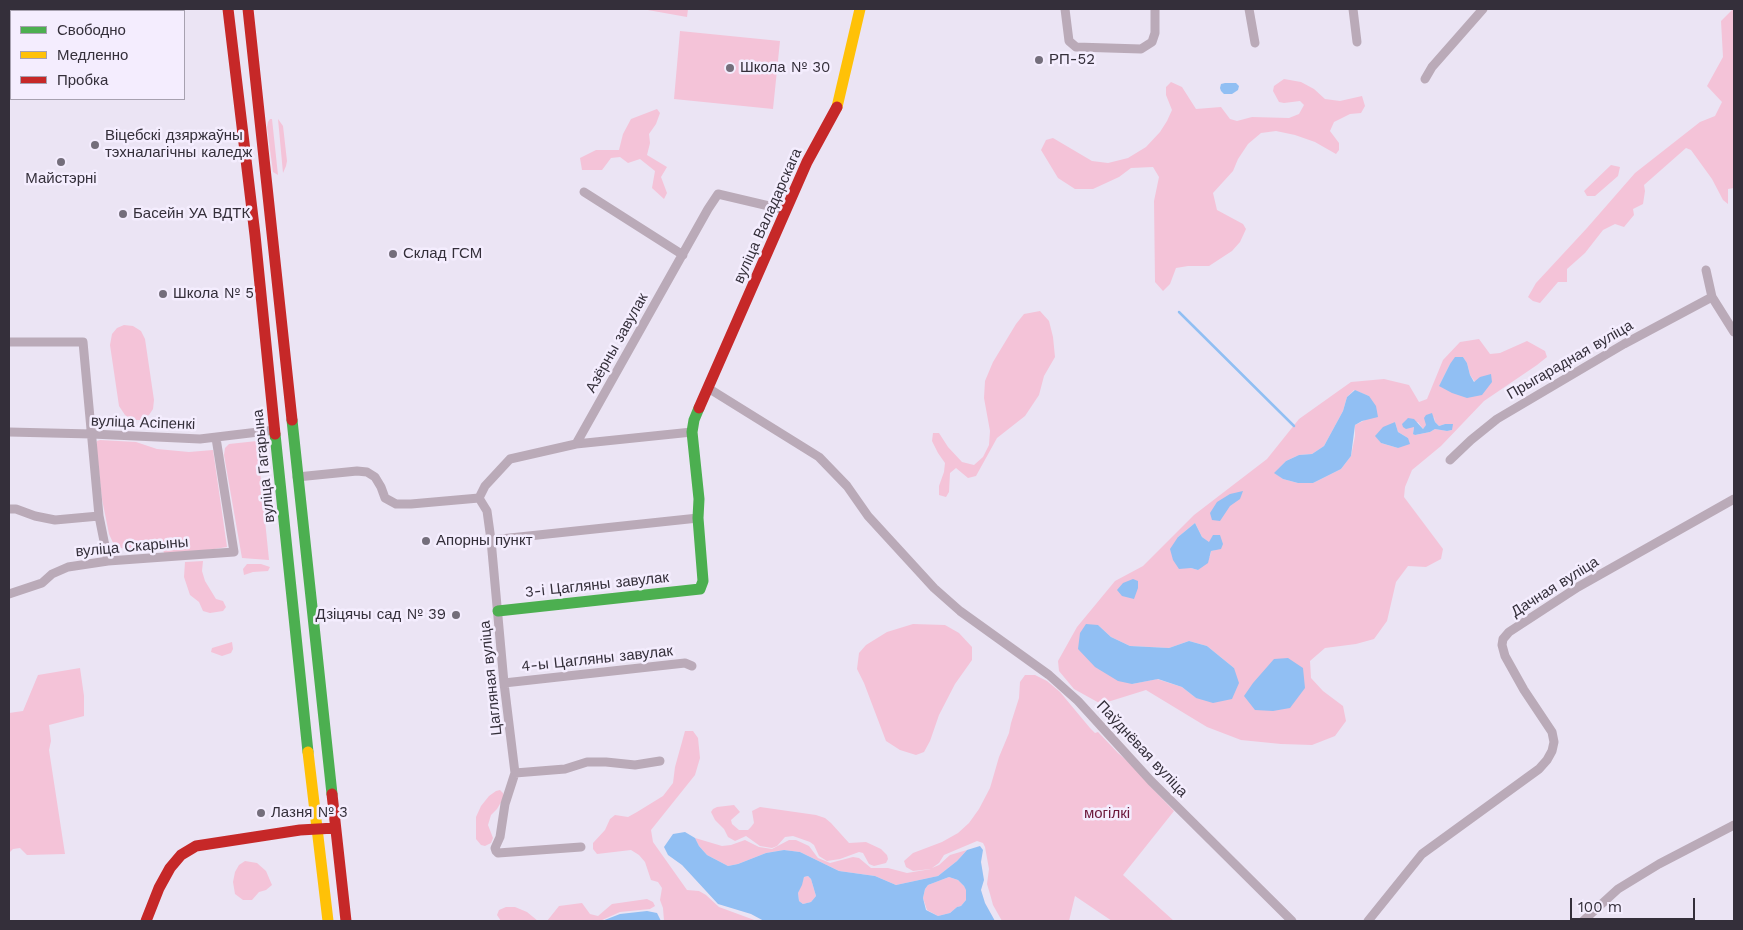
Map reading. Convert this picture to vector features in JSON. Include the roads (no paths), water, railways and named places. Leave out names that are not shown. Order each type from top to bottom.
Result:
[{"type":"main road","name":"вуліца Гагарына","points":[[228,9],[254,226],[290,585],[316,829],[328,921]]},
{"type":"main road","points":[[248,9],[308,583],[346,921]]},
{"type":"main road","name":"вуліца Валадарскага","points":[[692,432],[694,420],[807,162],[838,105],[860,9]]},
{"type":"main road","points":[[692,432],[699,499],[698,518]]},
{"type":"main road","name":"3-і Цагляны завулак","points":[[498,611],[700,589],[703,581],[698,518]]},
{"type":"main road","points":[[290,585],[308,583]]},
{"type":"main road","points":[[146,921],[159,888],[170,868],[188,850],[196,846],[213,842],[336,828]]},
{"type":"street","points":[[1065,9],[1069,41],[1076,47],[1141,49],[1152,42],[1155,33],[1155,9]]},
{"type":"street","points":[[1249,9],[1255,43]]},
{"type":"street","points":[[1354,9],[1357,42]]},
{"type":"street","points":[[1425,79],[1432,68],[1483,9]]},
{"type":"street","points":[[584,192],[683,255]]},
{"type":"street","name":"Азёрны завулак","points":[[576,444],[718,194],[786,210]]},
{"type":"street","points":[[1706,270],[1712,297],[1734,332]]},
{"type":"street","name":"Прыгарадная вуліца","points":[[1450,460],[1497,419],[1624,344],[1712,297]]},
{"type":"street","points":[[9,342],[83,342],[99,516],[108,561]]},
{"type":"street","points":[[266,344],[283,343]]},
{"type":"street","name":"Паўднёвая вуліца","points":[[708,388],[819,457],[847,486],[868,516],[934,588],[960,611],[1049,676],[1078,701],[1151,780],[1292,921]]},
{"type":"street","name":"вуліца Асіпенкі","points":[[9,432],[200,439],[275,430]]},
{"type":"street","points":[[297,477],[357,471],[367,472],[375,477],[385,498],[396,504],[479,498],[485,486],[510,459],[576,444],[692,432]]},
{"type":"street","name":"вуліца Скарыны","points":[[9,594],[42,582],[52,574],[68,567],[108,561],[234,552],[216,438]]},
{"type":"street","name":"Цагляная вуліца","points":[[479,498],[487,511],[492,540],[504,683],[515,773],[505,804],[500,837],[495,848],[498,853],[581,847]]},
{"type":"street","name":"Дачная вуліца","points":[[1368,921],[1422,854],[1539,769],[1552,751],[1554,742],[1552,732],[1511,668],[1502,645],[1509,632],[1578,587],[1734,499]]},
{"type":"street","points":[[9,509],[16,509],[35,516],[55,520],[99,516]]},
{"type":"street","points":[[492,540],[698,518]]},
{"type":"street","name":"4-ы Цагляны завулак","points":[[504,683],[685,663],[692,666]]},
{"type":"street","points":[[515,773],[565,769],[587,762],[635,765],[660,761]]},
{"type":"street","points":[[1582,921],[1618,889],[1659,864],[1734,825]]},
{"type":"water","points":[[1236,83],[1239,86],[1238,90],[1232,94],[1224,94],[1220,88],[1221,84]]},
{"type":"water","points":[[1455,357],[1463,357],[1474,382],[1480,377],[1491,374],[1492,382],[1482,395],[1467,398],[1439,386]]},
{"type":"water","points":[[1355,390],[1369,396],[1376,406],[1378,417],[1355,425],[1351,456],[1341,469],[1313,483],[1298,483],[1283,479],[1274,473],[1286,461],[1299,455],[1312,454],[1324,446],[1343,411],[1347,397]]},
{"type":"water","points":[[1432,413],[1435,422],[1439,426],[1453,424],[1452,430],[1435,429],[1415,435],[1413,434],[1414,427],[1406,429],[1403,427],[1402,424],[1408,418],[1414,419],[1423,429],[1426,425],[1424,418]]},
{"type":"water","points":[[1395,422],[1398,432],[1408,438],[1410,444],[1398,448],[1381,443],[1375,436],[1383,427]]},
{"type":"water","points":[[1243,491],[1240,499],[1230,506],[1220,521],[1212,520],[1210,513],[1217,502],[1230,494]]},
{"type":"water","points":[[1195,523],[1202,537],[1209,542],[1213,535],[1220,535],[1223,544],[1221,549],[1211,551],[1208,563],[1198,570],[1191,568],[1179,569],[1173,560],[1170,549],[1178,537]]},
{"type":"water","points":[[1133,579],[1138,581],[1138,588],[1134,599],[1122,596],[1117,590],[1123,583]]},
{"type":"water","points":[[1086,624],[1098,625],[1111,637],[1130,646],[1169,648],[1189,641],[1207,646],[1234,668],[1239,683],[1232,699],[1213,703],[1196,698],[1182,687],[1158,679],[1132,684],[1118,681],[1095,667],[1078,649],[1080,633]]},
{"type":"water","points":[[1288,658],[1303,668],[1305,688],[1290,708],[1273,711],[1255,710],[1244,696],[1274,659]]},
{"type":"water","points":[[685,832],[695,838],[707,855],[728,866],[766,853],[784,850],[800,852],[839,871],[875,876],[896,885],[938,876],[957,861],[967,850],[980,846],[983,850],[981,862],[984,880],[981,890],[985,903],[995,921],[764,921],[751,914],[718,904],[682,865],[668,855],[664,847],[673,834]],"holes":[[[808,876],[811,879],[816,896],[811,902],[803,904],[799,901],[798,893],[804,877]],[[949,877],[958,880],[964,886],[966,900],[961,906],[950,913],[938,916],[926,910],[923,898],[925,889],[928,885]]]},
{"type":"water","points":[[647,911],[657,913],[661,921],[602,921],[620,914]]},
{"type":"waterway","points":[[1179,312],[1294,426]]},
{"type":"place","name":"РП-52","points":[[1039,60]]},
{"type":"place","name":"Школа № 30","points":[[730,68]]},
{"type":"place","name":"Віцебскі дзяржаўны тэхналагічны каледж","points":[[95,145]]},
{"type":"place","name":"Майстэрні","points":[[61,162]]},
{"type":"place","name":"Басейн УА ВДТК","points":[[123,214]]},
{"type":"place","name":"Склад ГСМ","points":[[393,254]]},
{"type":"place","name":"Школа № 5","points":[[163,294]]},
{"type":"place","name":"Апорны пункт","points":[[426,541]]},
{"type":"place","name":"Дзіцячы сад № 39","points":[[456,615]]},
{"type":"place","name":"Лазня № 3","points":[[261,813]]},
{"type":"park label","name":"могілкі","points":[[1107,814]]}]
